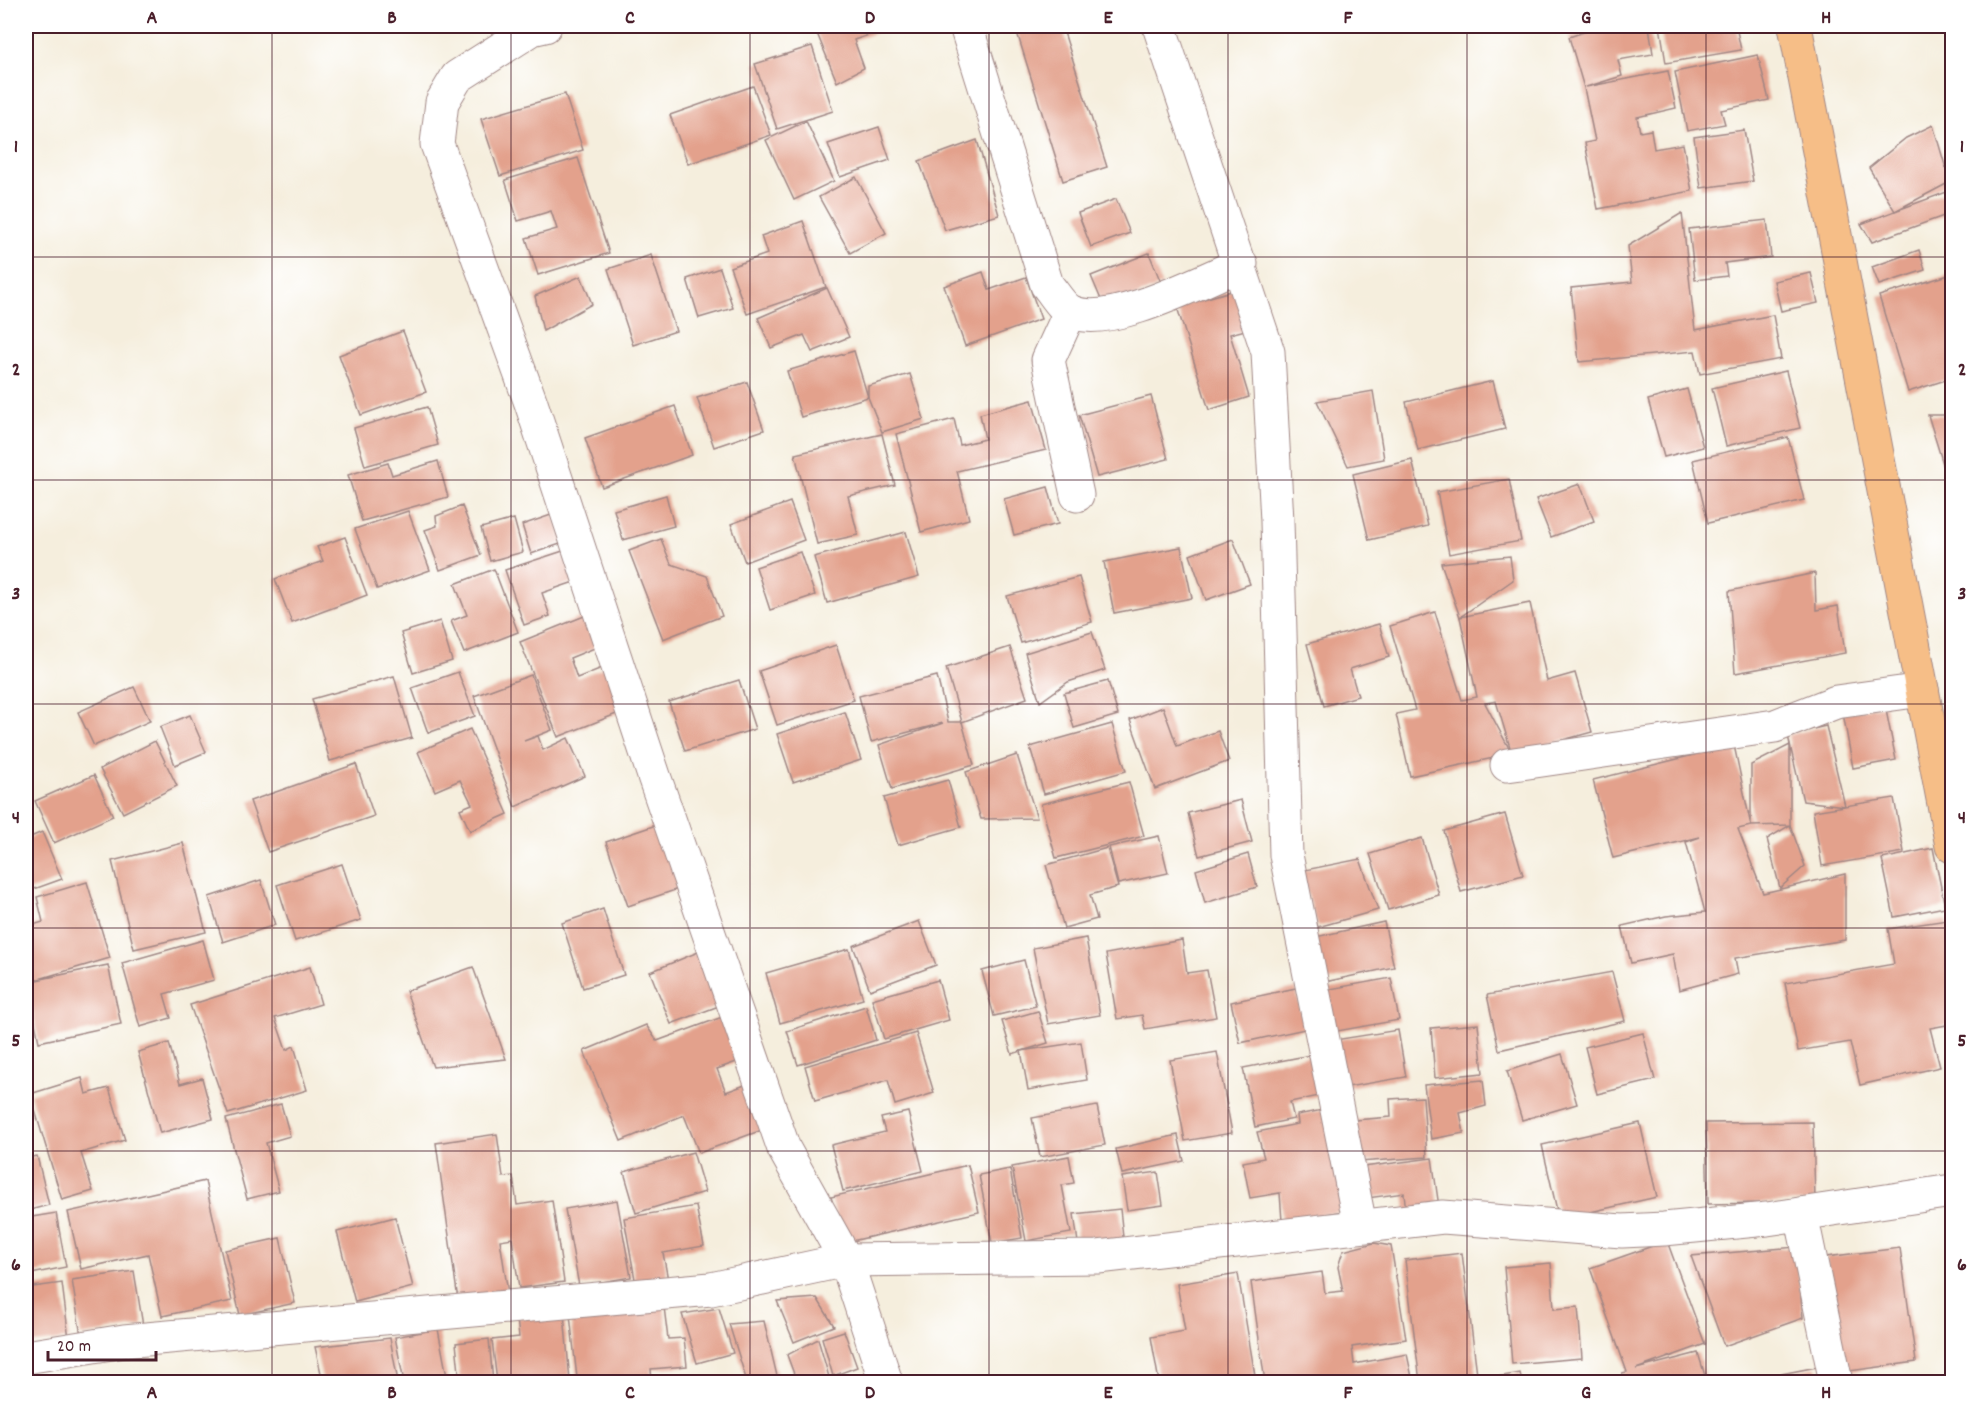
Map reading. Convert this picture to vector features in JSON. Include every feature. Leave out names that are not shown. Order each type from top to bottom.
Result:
[{"type":"main road","points":[[1794,26],[1953,846]]},
{"type":"street","points":[[545,26],[532,29],[457,77],[442,102],[437,144],[531,403],[654,776],[784,1149],[846,1260],[886,1383]]},
{"type":"street","points":[[966,26],[1047,285],[1070,312],[1095,316],[1119,314],[1240,264]]},
{"type":"street","points":[[1159,26],[1268,352],[1276,521],[1286,855],[1360,1225]]},
{"type":"street","points":[[1070,312],[1048,360],[1077,495]]},
{"type":"street","points":[[1507,765],[1776,726],[1836,702],[1922,690]]},
{"type":"street","points":[[26,1357],[124,1341],[711,1289],[846,1260],[1098,1257],[1443,1217],[1622,1231],[1801,1214],[1953,1191]]},
{"type":"street","points":[[1801,1214],[1836,1383]]},
{"type":"building","points":[[814,26],[895,26],[854,40],[864,68],[837,82]]},
{"type":"building","points":[[1027,26],[1062,26],[1107,167],[1063,181],[1016,29]]},
{"type":"building","points":[[1602,26],[1649,26],[1653,54],[1618,60],[1622,76],[1586,87],[1668,71],[1676,108],[1637,117],[1640,132],[1651,130],[1654,149],[1683,144],[1692,191],[1598,209],[1585,143],[1595,141],[1584,88],[1569,37]]},
{"type":"building","points":[[1660,26],[1736,26],[1741,50],[1666,63]]},
{"type":"building","points":[[812,46],[833,111],[777,129],[755,64]]},
{"type":"building","points":[[1758,55],[1769,100],[1721,110],[1725,124],[1687,131],[1675,72]]},
{"type":"building","points":[[753,86],[771,135],[688,164],[670,115]]},
{"type":"building","points":[[565,94],[583,150],[500,176],[481,119]]},
{"type":"building","points":[[806,121],[834,181],[794,200],[766,140]]},
{"type":"building","points":[[1933,125],[1950,182],[1895,211],[1869,168],[1906,138]]},
{"type":"building","points":[[879,127],[890,160],[840,177],[828,144]]},
{"type":"building","points":[[1744,130],[1753,181],[1701,188],[1694,137]]},
{"type":"building","points":[[977,140],[999,215],[945,230],[919,161]]},
{"type":"building","points":[[578,158],[609,253],[538,275],[526,238],[557,229],[551,211],[518,221],[505,180]]},
{"type":"building","points":[[856,177],[886,233],[850,253],[819,197]]},
{"type":"building","points":[[1952,190],[1952,213],[1872,242],[1861,224]]},
{"type":"building","points":[[1116,199],[1130,233],[1091,247],[1078,213]]},
{"type":"building","points":[[1682,213],[1695,330],[1773,315],[1781,359],[1700,374],[1695,351],[1579,362],[1571,288],[1632,282],[1628,246]]},
{"type":"building","points":[[1767,220],[1771,257],[1725,263],[1727,276],[1695,280],[1689,229]]},
{"type":"building","points":[[803,221],[826,287],[747,314],[730,267],[767,254],[761,236]]},
{"type":"building","points":[[1919,250],[1925,270],[1879,285],[1872,267]]},
{"type":"building","points":[[1149,253],[1162,285],[1105,309],[1091,276]]},
{"type":"building","points":[[651,255],[676,331],[633,345],[608,269]]},
{"type":"building","points":[[720,268],[733,308],[699,318],[687,279]]},
{"type":"building","points":[[983,272],[989,290],[1026,277],[1041,319],[965,346],[944,286]]},
{"type":"building","points":[[1811,273],[1818,303],[1781,311],[1774,281]]},
{"type":"building","points":[[1952,274],[1952,378],[1908,392],[1879,296]]},
{"type":"building","points":[[581,276],[592,304],[543,331],[535,296]]},
{"type":"building","points":[[827,288],[849,337],[812,352],[804,335],[771,348],[758,318]]},
{"type":"building","points":[[1241,288],[1253,328],[1230,334],[1249,397],[1209,410],[1177,307]]},
{"type":"building","points":[[403,331],[426,392],[361,415],[339,355]]},
{"type":"building","points":[[854,351],[868,397],[801,417],[787,371]]},
{"type":"building","points":[[1786,371],[1800,428],[1726,446],[1712,388]]},
{"type":"building","points":[[910,374],[924,419],[882,432],[868,397],[868,386]]},
{"type":"building","points":[[1493,381],[1505,429],[1418,450],[1406,402]]},
{"type":"building","points":[[747,382],[764,430],[714,447],[697,398]]},
{"type":"building","points":[[1687,389],[1703,447],[1664,457],[1648,400]]},
{"type":"building","points":[[1373,391],[1384,459],[1348,466],[1317,401]]},
{"type":"building","points":[[1151,396],[1168,459],[1097,477],[1079,415]]},
{"type":"building","points":[[1032,400],[1046,450],[957,471],[969,519],[921,532],[896,434],[954,419],[960,445],[985,439],[980,414]]},
{"type":"building","points":[[675,406],[692,455],[602,487],[585,438]]},
{"type":"building","points":[[427,407],[438,445],[365,466],[354,428]]},
{"type":"building","points":[[1928,415],[1952,415],[1952,493]]},
{"type":"building","points":[[882,434],[895,485],[848,496],[858,535],[817,544],[795,454]]},
{"type":"building","points":[[1788,437],[1804,500],[1708,523],[1693,460]]},
{"type":"building","points":[[1412,460],[1428,526],[1369,540],[1353,474]]},
{"type":"building","points":[[438,461],[448,497],[362,521],[348,475],[388,463],[392,475]]},
{"type":"building","points":[[1509,479],[1521,541],[1449,554],[1437,492]]},
{"type":"building","points":[[1580,484],[1594,521],[1551,537],[1536,499]]},
{"type":"building","points":[[1048,487],[1058,524],[1014,535],[1004,499]]},
{"type":"building","points":[[666,495],[674,526],[623,540],[614,510]]},
{"type":"building","points":[[790,502],[804,540],[745,562],[731,524]]},
{"type":"building","points":[[462,506],[481,555],[440,570],[425,530],[437,526],[436,516]]},
{"type":"building","points":[[408,511],[430,570],[377,589],[355,529]]},
{"type":"building","points":[[554,514],[563,543],[531,554],[522,525]]},
{"type":"building","points":[[514,519],[523,552],[490,561],[481,528]]},
{"type":"building","points":[[906,532],[919,577],[827,603],[814,557]]},
{"type":"building","points":[[345,537],[367,595],[292,623],[275,579],[323,561],[317,547]]},
{"type":"building","points":[[661,539],[671,564],[707,576],[722,616],[663,639],[629,551]]},
{"type":"building","points":[[1233,539],[1250,584],[1206,600],[1190,555]]},
{"type":"building","points":[[1181,547],[1192,598],[1114,613],[1104,562]]},
{"type":"building","points":[[563,551],[574,582],[542,593],[550,616],[524,625],[505,570]]},
{"type":"building","points":[[800,552],[815,595],[770,610],[756,567]]},
{"type":"building","points":[[1510,556],[1513,580],[1460,617],[1441,563]]},
{"type":"building","points":[[494,569],[518,632],[464,653],[451,621],[467,615],[455,584]]},
{"type":"building","points":[[1815,573],[1816,610],[1838,606],[1845,653],[1735,673],[1729,591]]},
{"type":"building","points":[[1079,577],[1092,622],[1021,643],[1007,596]]},
{"type":"building","points":[[1530,603],[1547,681],[1575,673],[1592,732],[1512,754],[1410,776],[1396,714],[1415,710],[1390,626],[1435,612],[1462,700],[1477,697],[1460,617]],"holes":[[[1496,701],[1512,754],[1485,703]]]},
{"type":"building","points":[[599,610],[602,645],[570,658],[577,678],[612,664],[629,709],[558,737],[520,642]]},
{"type":"building","points":[[440,621],[452,661],[413,673],[401,633]]},
{"type":"building","points":[[1379,624],[1389,657],[1350,669],[1358,696],[1324,706],[1307,644]]},
{"type":"building","points":[[1092,632],[1105,670],[1068,682],[1040,702],[1025,653]]},
{"type":"building","points":[[836,645],[854,700],[777,725],[759,671]]},
{"type":"building","points":[[1010,647],[1027,698],[962,722],[946,668]]},
{"type":"building","points":[[458,672],[475,716],[428,733],[412,688]]},
{"type":"building","points":[[531,675],[552,730],[524,741],[538,736],[543,750],[568,738],[585,776],[515,807],[474,696]]},
{"type":"building","points":[[394,676],[412,738],[330,761],[312,699]]},
{"type":"building","points":[[937,676],[948,722],[962,722],[974,765],[892,789],[879,745],[943,723],[871,742],[859,696]]},
{"type":"building","points":[[739,680],[755,729],[685,751],[669,702]]},
{"type":"building","points":[[1108,681],[1118,715],[1074,728],[1064,693]]},
{"type":"building","points":[[134,687],[150,721],[94,746],[78,712]]},
{"type":"building","points":[[1885,705],[1896,760],[1853,768],[1843,713]]},
{"type":"building","points":[[1163,707],[1177,746],[1218,731],[1229,761],[1155,789],[1130,720]]},
{"type":"building","points":[[845,712],[861,760],[793,782],[777,734]]},
{"type":"building","points":[[190,715],[206,752],[175,765],[160,727]]},
{"type":"building","points":[[1112,724],[1126,771],[1044,794],[1030,747]]},
{"type":"building","points":[[1826,726],[1845,806],[1803,801],[1788,735]]},
{"type":"building","points":[[470,729],[508,814],[470,831],[460,809],[472,804],[460,780],[435,791],[418,752]]},
{"type":"building","points":[[155,741],[177,786],[123,813],[100,769]]},
{"type":"building","points":[[1734,745],[1751,826],[1738,829],[1763,893],[1845,874],[1845,940],[1735,958],[1738,974],[1679,990],[1673,954],[1631,963],[1622,926],[1666,916],[1705,912],[1686,842],[1700,837],[1613,858],[1593,780]]},
{"type":"building","points":[[1790,745],[1790,825],[1751,826],[1751,765]]},
{"type":"building","points":[[1017,755],[1037,818],[981,819],[966,772]]},
{"type":"building","points":[[356,764],[374,816],[268,852],[250,801]]},
{"type":"building","points":[[94,775],[113,816],[54,843],[35,801]]},
{"type":"building","points":[[948,780],[961,827],[898,845],[884,798]]},
{"type":"building","points":[[1129,782],[1144,836],[1056,858],[1041,804]]},
{"type":"building","points":[[1894,798],[1904,852],[1822,866],[1813,811]]},
{"type":"building","points":[[1241,800],[1252,842],[1199,856],[1188,813]]},
{"type":"building","points":[[1505,814],[1523,875],[1461,892],[1444,831]]},
{"type":"building","points":[[659,824],[681,888],[628,906],[606,842]]},
{"type":"building","points":[[1790,825],[1805,866],[1780,888],[1767,839]]},
{"type":"building","points":[[42,832],[62,879],[26,892],[26,839]]},
{"type":"building","points":[[1159,836],[1168,873],[1118,884],[1109,847]]},
{"type":"building","points":[[1422,838],[1439,895],[1388,910],[1370,854]]},
{"type":"building","points":[[183,843],[206,932],[134,949],[112,861]]},
{"type":"building","points":[[1107,848],[1118,887],[1090,895],[1097,919],[1064,928],[1046,865]]},
{"type":"building","points":[[1933,848],[1945,907],[1894,917],[1882,859]]},
{"type":"building","points":[[1248,854],[1257,887],[1205,903],[1196,870]]},
{"type":"building","points":[[1360,859],[1378,910],[1318,927],[1300,871]]},
{"type":"building","points":[[342,864],[361,920],[295,941],[277,885]]},
{"type":"building","points":[[261,880],[275,925],[223,942],[209,897]]},
{"type":"building","points":[[87,882],[110,958],[32,981],[108,965],[121,1024],[39,1042],[26,981],[26,927],[43,922],[37,897]]},
{"type":"building","points":[[603,909],[624,975],[583,988],[562,923]]},
{"type":"building","points":[[1947,920],[1952,952],[1952,1024],[1930,1028],[1940,1067],[1860,1085],[1850,1042],[1798,1051],[1785,983],[1894,964],[1888,929]]},
{"type":"building","points":[[919,921],[936,965],[870,990],[853,946]]},
{"type":"building","points":[[1384,922],[1394,967],[1320,983],[1311,938]]},
{"type":"building","points":[[1086,938],[1100,1015],[1048,1024],[1033,948]]},
{"type":"building","points":[[203,940],[214,980],[164,994],[171,1018],[140,1027],[122,963]]},
{"type":"building","points":[[1182,940],[1187,973],[1207,970],[1216,1017],[1145,1029],[1142,1015],[1117,1019],[1106,954]]},
{"type":"building","points":[[849,949],[863,999],[780,1023],[766,973]]},
{"type":"building","points":[[703,950],[724,1004],[671,1024],[650,972]]},
{"type":"building","points":[[1024,960],[1036,1006],[994,1016],[982,971]]},
{"type":"building","points":[[310,967],[321,1004],[275,1018],[286,1050],[294,1046],[307,1090],[228,1114],[190,1005]]},
{"type":"building","points":[[473,967],[506,1059],[433,1067],[406,991]]},
{"type":"building","points":[[1612,972],[1625,1021],[1499,1050],[1487,995]]},
{"type":"building","points":[[1391,978],[1399,1020],[1332,1032],[1324,990]]},
{"type":"building","points":[[938,980],[949,1020],[884,1039],[872,999]]},
{"type":"building","points":[[1296,988],[1305,1029],[1240,1043],[1231,1002]]},
{"type":"building","points":[[866,1006],[876,1040],[798,1065],[787,1031]]},
{"type":"building","points":[[1038,1011],[1048,1043],[1012,1054],[1002,1021]]},
{"type":"building","points":[[725,1016],[742,1060],[717,1069],[726,1092],[745,1085],[762,1130],[699,1153],[684,1115],[621,1141],[584,1051],[646,1025],[657,1041]]},
{"type":"building","points":[[1478,1024],[1483,1073],[1435,1078],[1431,1028]]},
{"type":"building","points":[[1398,1030],[1406,1077],[1336,1089],[1328,1041]]},
{"type":"building","points":[[916,1033],[934,1093],[895,1105],[888,1080],[815,1101],[805,1066]]},
{"type":"building","points":[[1643,1033],[1655,1080],[1597,1094],[1585,1047]]},
{"type":"building","points":[[1081,1042],[1087,1080],[1028,1090],[1021,1051]]},
{"type":"building","points":[[169,1043],[180,1084],[202,1078],[213,1119],[160,1133],[138,1052]]},
{"type":"building","points":[[1217,1052],[1232,1133],[1185,1141],[1170,1060]]},
{"type":"building","points":[[1316,1054],[1324,1095],[1290,1102],[1294,1119],[1255,1127],[1243,1068]]},
{"type":"building","points":[[1562,1054],[1577,1104],[1522,1120],[1507,1071]]},
{"type":"building","points":[[82,1078],[86,1094],[109,1088],[125,1140],[81,1153],[93,1191],[62,1200],[30,1094]]},
{"type":"building","points":[[1483,1080],[1486,1106],[1460,1113],[1464,1133],[1431,1139],[1424,1085]]},
{"type":"building","points":[[1423,1097],[1427,1157],[1359,1162],[1355,1120],[1391,1117],[1390,1099]]},
{"type":"building","points":[[281,1104],[290,1136],[266,1143],[279,1191],[247,1199],[226,1119]]},
{"type":"building","points":[[1097,1106],[1105,1145],[1040,1157],[1032,1118]]},
{"type":"building","points":[[1333,1108],[1345,1211],[1282,1221],[1280,1193],[1250,1198],[1243,1162],[1264,1158],[1257,1132],[1298,1124],[1297,1115]]},
{"type":"building","points":[[908,1112],[923,1171],[843,1191],[831,1145],[885,1132],[881,1118]]},
{"type":"building","points":[[1813,1122],[1815,1202],[1708,1204],[1706,1123]]},
{"type":"building","points":[[1640,1123],[1657,1197],[1559,1219],[1542,1145]]},
{"type":"building","points":[[497,1134],[503,1177],[513,1176],[517,1205],[552,1200],[564,1282],[519,1288],[512,1238],[500,1240],[508,1293],[458,1300],[436,1143]]},
{"type":"building","points":[[1178,1135],[1184,1161],[1122,1174],[1116,1149]]},
{"type":"building","points":[[693,1152],[705,1192],[636,1213],[624,1172]]},
{"type":"building","points":[[37,1156],[49,1205],[26,1211],[26,1158]]},
{"type":"building","points":[[1069,1156],[1074,1183],[1062,1185],[1071,1233],[1026,1241],[1012,1167]]},
{"type":"building","points":[[1432,1158],[1439,1207],[1406,1212],[1404,1193],[1360,1199],[1356,1168]]},
{"type":"building","points":[[968,1165],[979,1212],[843,1243],[831,1197]]},
{"type":"building","points":[[1010,1169],[1022,1238],[992,1243],[979,1175]]},
{"type":"building","points":[[1158,1172],[1163,1205],[1127,1210],[1122,1177]]},
{"type":"building","points":[[205,1181],[232,1301],[162,1316],[148,1254],[81,1269],[68,1212]]},
{"type":"building","points":[[617,1200],[631,1277],[579,1286],[565,1209]]},
{"type":"building","points":[[696,1206],[704,1246],[663,1253],[668,1280],[636,1285],[624,1218]]},
{"type":"building","points":[[1120,1209],[1124,1246],[1079,1250],[1074,1214]]},
{"type":"building","points":[[56,1213],[66,1267],[26,1275],[26,1218]]},
{"type":"building","points":[[395,1217],[413,1287],[355,1302],[337,1232]]},
{"type":"building","points":[[280,1238],[295,1303],[240,1315],[225,1250]]},
{"type":"building","points":[[1667,1241],[1705,1344],[1636,1369],[1698,1353],[1707,1382],[1624,1382],[1622,1373],[1627,1372],[1590,1268]]},
{"type":"building","points":[[1374,1243],[1391,1246],[1406,1339],[1352,1347],[1354,1364],[1407,1354],[1413,1382],[1265,1382],[1251,1282],[1322,1272],[1325,1293],[1343,1291],[1338,1267],[1343,1251]]},
{"type":"building","points":[[1796,1247],[1803,1318],[1724,1346],[1691,1256]]},
{"type":"building","points":[[1900,1248],[1916,1362],[1842,1372],[1826,1257]]},
{"type":"building","points":[[1462,1253],[1478,1382],[1420,1382],[1405,1260]]},
{"type":"building","points":[[1551,1263],[1554,1309],[1578,1307],[1582,1358],[1512,1364],[1504,1267]]},
{"type":"building","points":[[134,1271],[143,1326],[81,1336],[72,1280]]},
{"type":"building","points":[[1238,1274],[1256,1382],[1159,1382],[1151,1337],[1185,1331],[1177,1284]]},
{"type":"building","points":[[62,1283],[69,1339],[26,1344],[26,1288]]},
{"type":"building","points":[[817,1298],[834,1326],[794,1342],[777,1301]]},
{"type":"building","points":[[664,1307],[668,1339],[684,1338],[687,1366],[651,1369],[652,1382],[571,1382],[571,1379],[577,1378],[570,1315]]},
{"type":"building","points":[[719,1308],[733,1353],[697,1363],[682,1314]]},
{"type":"building","points":[[564,1314],[570,1381],[497,1382],[492,1340],[519,1337],[517,1318]]},
{"type":"building","points":[[764,1321],[777,1376],[766,1382],[747,1382],[729,1324]]},
{"type":"building","points":[[438,1329],[448,1382],[404,1382],[395,1337]]},
{"type":"building","points":[[844,1331],[857,1367],[833,1376],[822,1338]]},
{"type":"building","points":[[390,1338],[398,1382],[323,1382],[315,1347]]},
{"type":"building","points":[[489,1339],[493,1382],[460,1382],[456,1343]]},
{"type":"building","points":[[818,1339],[829,1377],[817,1382],[797,1382],[787,1355]]},
{"type":"building","points":[[1817,1367],[1820,1382],[1745,1382],[1745,1381]]},
{"type":"building","points":[[1520,1373],[1522,1382],[1486,1382],[1486,1379]]},
{"type":"building","points":[[47,1376],[47,1382],[26,1382],[26,1377]]}]
